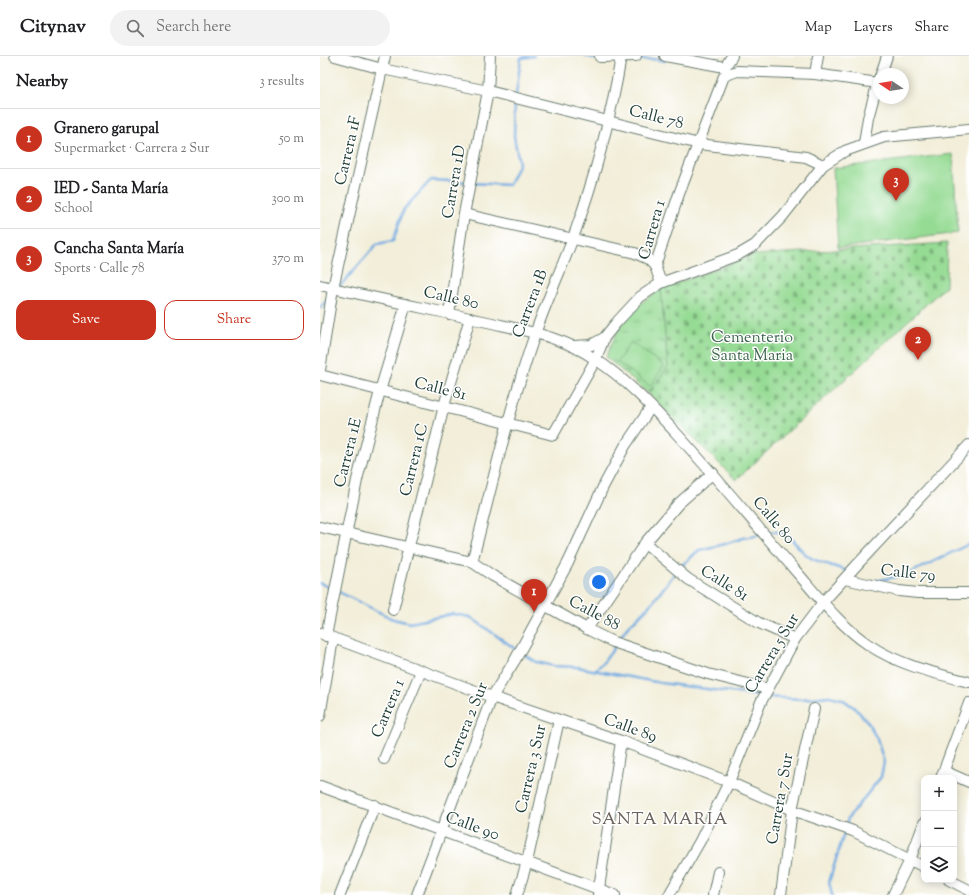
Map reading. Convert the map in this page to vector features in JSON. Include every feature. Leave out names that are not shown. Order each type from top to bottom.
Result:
[{"type":"street","name":"Calle 78","points":[[334,56],[382,69],[488,91],[699,144],[806,157],[823,165]]},
{"type":"street","name":"Carrera 1F","points":[[320,370],[334,288],[385,56]]},
{"type":"street","name":"Carrera 1D","points":[[449,314],[464,214],[488,91],[490,56]]},
{"type":"street","points":[[600,57],[621,60],[636,56]]},
{"type":"street","points":[[665,56],[725,72],[737,71],[873,78]]},
{"type":"street","name":"Carrera 1","points":[[553,435],[596,359],[604,338],[640,297],[661,283],[655,266],[679,194],[732,56]]},
{"type":"street","points":[[815,74],[818,56]]},
{"type":"street","points":[[883,68],[887,56]]},
{"type":"street","name":"Carrera 1B","points":[[472,562],[507,422],[535,333],[573,238],[587,197],[608,121],[621,60]]},
{"type":"street","points":[[864,143],[873,100]]},
{"type":"street","points":[[661,283],[732,257],[755,245],[783,216],[823,165],[845,151],[884,137],[969,129]]},
{"type":"street","points":[[464,214],[635,253],[648,259],[655,266]]},
{"type":"street","name":"Calle 80","points":[[320,284],[535,333],[574,346],[596,359],[651,407],[713,473],[763,533],[847,627],[883,653],[914,667],[969,682]]},
{"type":"street","name":"Carrera 1E","points":[[320,716],[326,636],[346,532],[380,391],[406,304]]},
{"type":"street","name":"Carrera 1C","points":[[393,610],[410,547],[444,406],[470,318]]},
{"type":"street","name":"Calle 80","points":[[574,346],[591,345],[604,338]]},
{"type":"street","name":"Calle 81","points":[[320,375],[553,435]]},
{"type":"street","name":"Carrera 2 Sur","points":[[417,895],[492,697],[522,648],[568,563],[603,487],[625,446],[651,407]]},
{"type":"street","name":"Carrera 5 Sur","points":[[669,895],[700,841],[729,782],[765,695],[795,639],[824,602],[855,567],[969,445]]},
{"type":"street","points":[[587,629],[645,543],[678,504],[713,473]]},
{"type":"street","name":"Calle 88","points":[[320,527],[472,562],[493,576],[587,629],[616,643],[765,695]]},
{"type":"street","name":"Calle 81","points":[[645,543],[677,570],[712,595],[759,623],[795,639]]},
{"type":"street","name":"Calle 79","points":[[845,579],[906,592],[969,593]]},
{"type":"street","name":"Calle 89","points":[[326,636],[492,697],[621,741],[729,782],[792,810],[853,831],[921,866]]},
{"type":"street","name":"Carrera 1","points":[[384,759],[421,671]]},
{"type":"street","points":[[943,775],[969,703]]},
{"type":"street","name":"Carrera 7 Sur","points":[[781,895],[792,810],[814,709]]},
{"type":"street","name":"Carrera 3 Sur","points":[[517,895],[527,862],[559,720]]},
{"type":"street","points":[[598,892],[621,741]]},
{"type":"street","points":[[957,779],[969,782]]},
{"type":"street","name":"Calle 90","points":[[320,786],[527,862],[598,892],[615,895]]},
{"type":"street","points":[[340,895],[374,805]]},
{"type":"street","points":[[893,895],[910,860],[921,831]]},
{"type":"street","points":[[713,895],[718,872]]},
{"type":"street","points":[[955,883],[969,890]]},
{"type":"green space","points":[[953,154],[958,233],[838,248],[833,168]]},
{"type":"green space","name":"Cementerio Santa Maria","points":[[947,243],[946,286],[736,480],[648,393],[668,367],[661,289],[754,255]]},
{"type":"green space","points":[[661,289],[668,367],[648,393],[606,357],[616,334],[627,317],[633,310]]},
{"type":"green space","points":[[631,342],[664,366],[650,386],[617,362]]},
{"type":"waterway","points":[[516,95],[521,58],[534,56]]},
{"type":"waterway","points":[[586,56],[598,59]]},
{"type":"waterway","points":[[732,68],[737,56]]},
{"type":"waterway","points":[[637,60],[654,59],[665,61]]},
{"type":"waterway","points":[[472,183],[509,185],[519,163],[514,136],[515,100]]},
{"type":"waterway","points":[[340,286],[377,244],[393,241],[404,209],[431,180],[467,182]]},
{"type":"waterway","points":[[320,308],[327,300]]},
{"type":"waterway","points":[[766,533],[775,532],[787,535],[805,554],[811,558],[847,571]]},
{"type":"waterway","points":[[678,569],[699,550],[743,538],[762,535]]},
{"type":"waterway","points":[[876,581],[908,574],[969,544]]},
{"type":"waterway","points":[[618,641],[626,629],[653,602],[675,573]]},
{"type":"waterway","points":[[320,583],[332,589]]},
{"type":"waterway","points":[[337,591],[393,619],[410,623],[453,614],[470,617],[517,650]]},
{"type":"waterway","points":[[595,670],[603,663],[616,645]]},
{"type":"waterway","points":[[521,653],[536,662],[554,666],[577,667],[661,683],[760,696]]},
{"type":"waterway","points":[[767,697],[802,699],[829,696],[842,699],[855,708],[867,721],[877,739],[884,762],[881,777],[848,818],[846,826]]},
{"type":"waterway","points":[[832,895],[829,882],[845,830]]},
{"type":"place","name":"Cancha Santa María","points":[[896,201]]},
{"type":"place","name":"IED - Santa María","points":[[918,360]]},
{"type":"place","name":"Granero garupal","points":[[534,612]]},
{"type":"district","name":"SANTA MARIA","points":[[660,820]]}]
